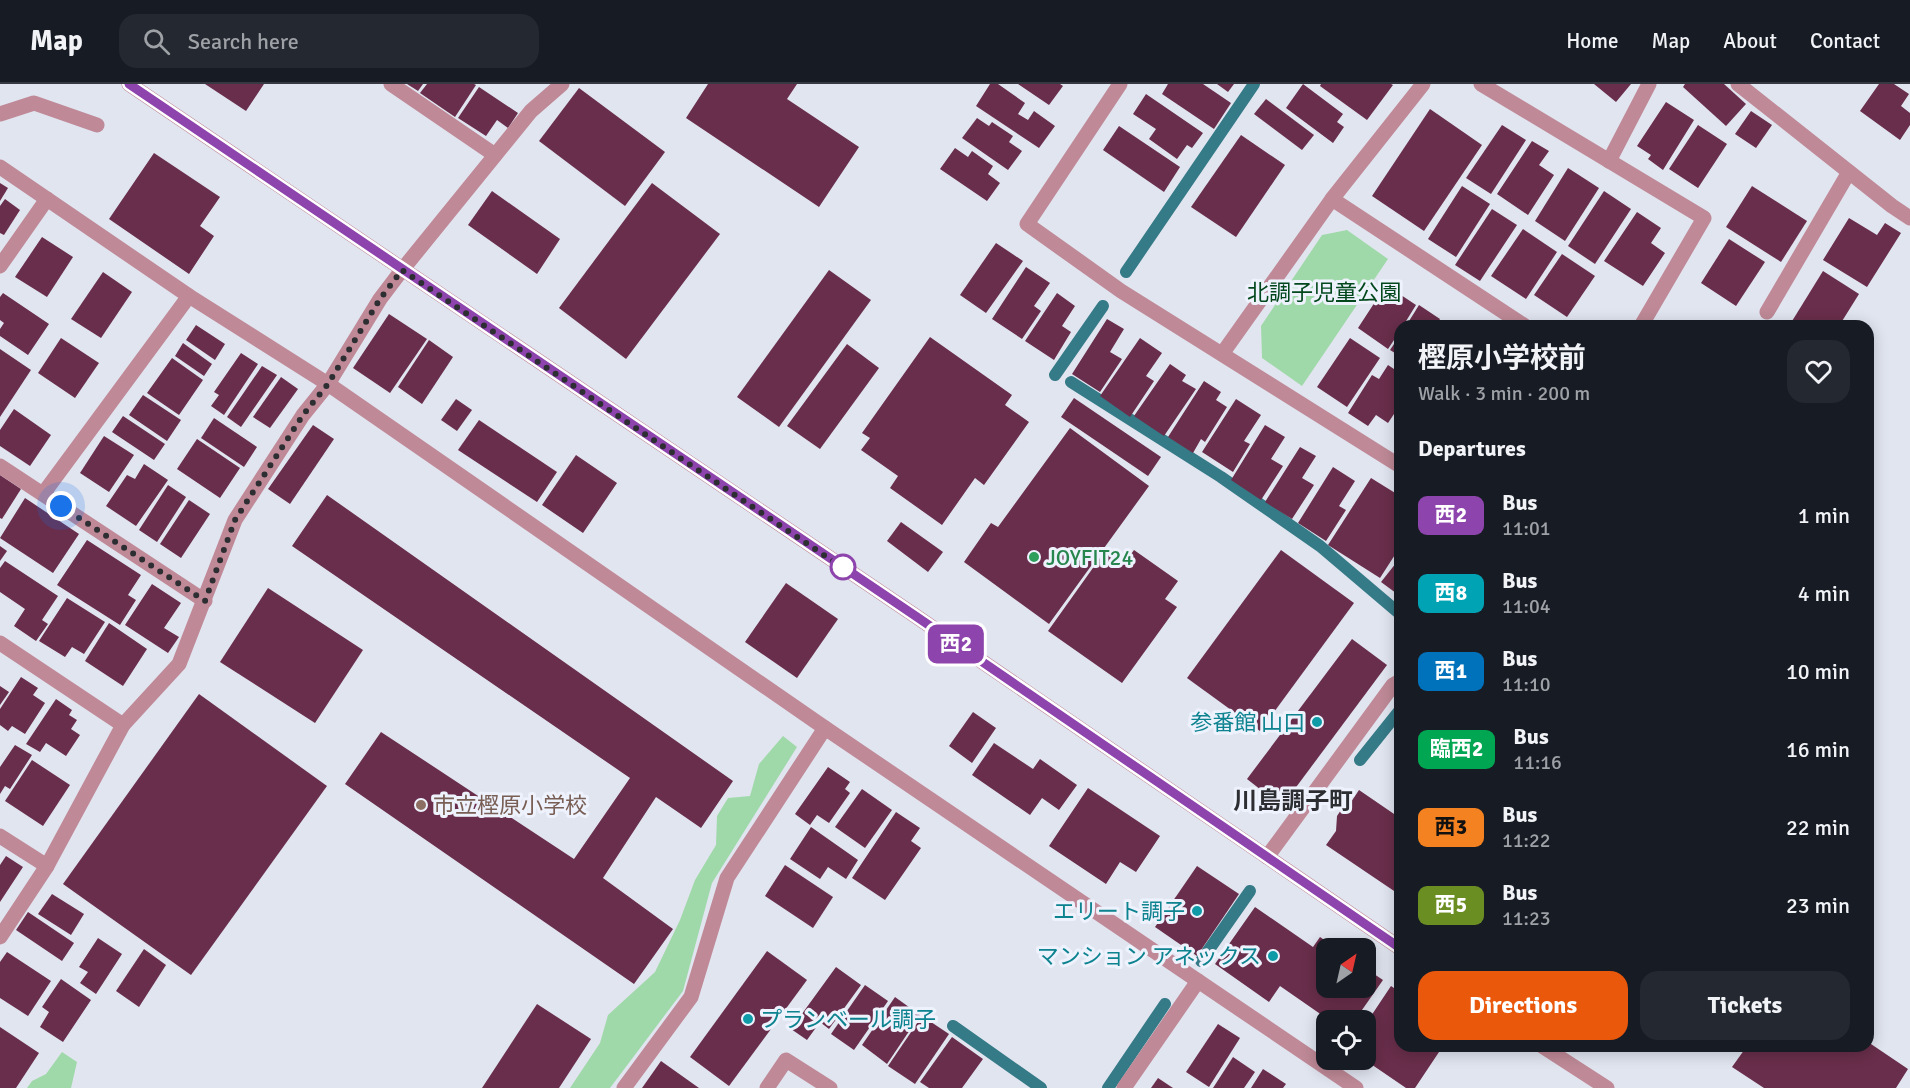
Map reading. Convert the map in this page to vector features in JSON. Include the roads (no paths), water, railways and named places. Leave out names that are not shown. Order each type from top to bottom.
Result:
[{"type":"street","points":[[129,84],[1394,944]]},
{"type":"street","points":[[391,84],[495,155]]},
{"type":"street","points":[[0,937],[47,866],[123,725],[179,664],[235,520],[303,415],[328,384],[380,299],[402,270],[531,111],[562,84]]},
{"type":"street","points":[[1120,84],[1027,224],[1121,291],[1394,462]]},
{"type":"street","points":[[1222,354],[1332,199],[1423,84]]},
{"type":"street","points":[[1481,84],[1704,218],[1644,320]]},
{"type":"street","points":[[1609,161],[1649,84]]},
{"type":"street","points":[[1738,84],[1910,218]]},
{"type":"street","points":[[0,114],[34,103],[97,125]]},
{"type":"street","points":[[0,167],[189,296],[328,384],[825,728],[1356,1088]]},
{"type":"street","points":[[1767,312],[1849,172]]},
{"type":"street","points":[[0,266],[47,199]]},
{"type":"street","points":[[1332,199],[1516,320]]},
{"type":"street","points":[[43,494],[189,296]]},
{"type":"street","points":[[0,465],[205,601]]},
{"type":"street","points":[[0,643],[123,725]]},
{"type":"street","points":[[1267,857],[1394,684]]},
{"type":"street","points":[[624,1088],[691,997],[727,878],[825,728]]},
{"type":"street","points":[[0,836],[47,866]]},
{"type":"street","points":[[1124,1088],[1197,981]]},
{"type":"street","points":[[1551,1052],[1607,1088]]},
{"type":"street","points":[[767,1088],[786,1060],[830,1088]]},
{"type":"waterway","points":[[1126,272],[1254,84]]},
{"type":"waterway","points":[[1055,375],[1103,306]]},
{"type":"waterway","points":[[1071,382],[1221,477],[1320,546],[1394,609]]},
{"type":"waterway","points":[[1360,760],[1394,718]]},
{"type":"waterway","points":[[1201,961],[1250,891]]},
{"type":"waterway","points":[[1108,1088],[1165,1004]]},
{"type":"waterway","points":[[953,1026],[1041,1088]]},
{"type":"place","name":"JOYFIT24","points":[[1034,557]]},
{"type":"place","name":"参番館 山口","points":[[1317,722]]},
{"type":"place","name":"市立樫原小学校","points":[[421,805]]},
{"type":"place","name":"エリート調子","points":[[1197,911]]},
{"type":"place","name":"マンション アネックス","points":[[1273,956]]},
{"type":"place","name":"プランベール調子","points":[[748,1019]]},
{"type":"district","name":"川島調子町","points":[[1293,801]]},
{"type":"park label","name":"北調子児童公園","points":[[1324,292]]}]
